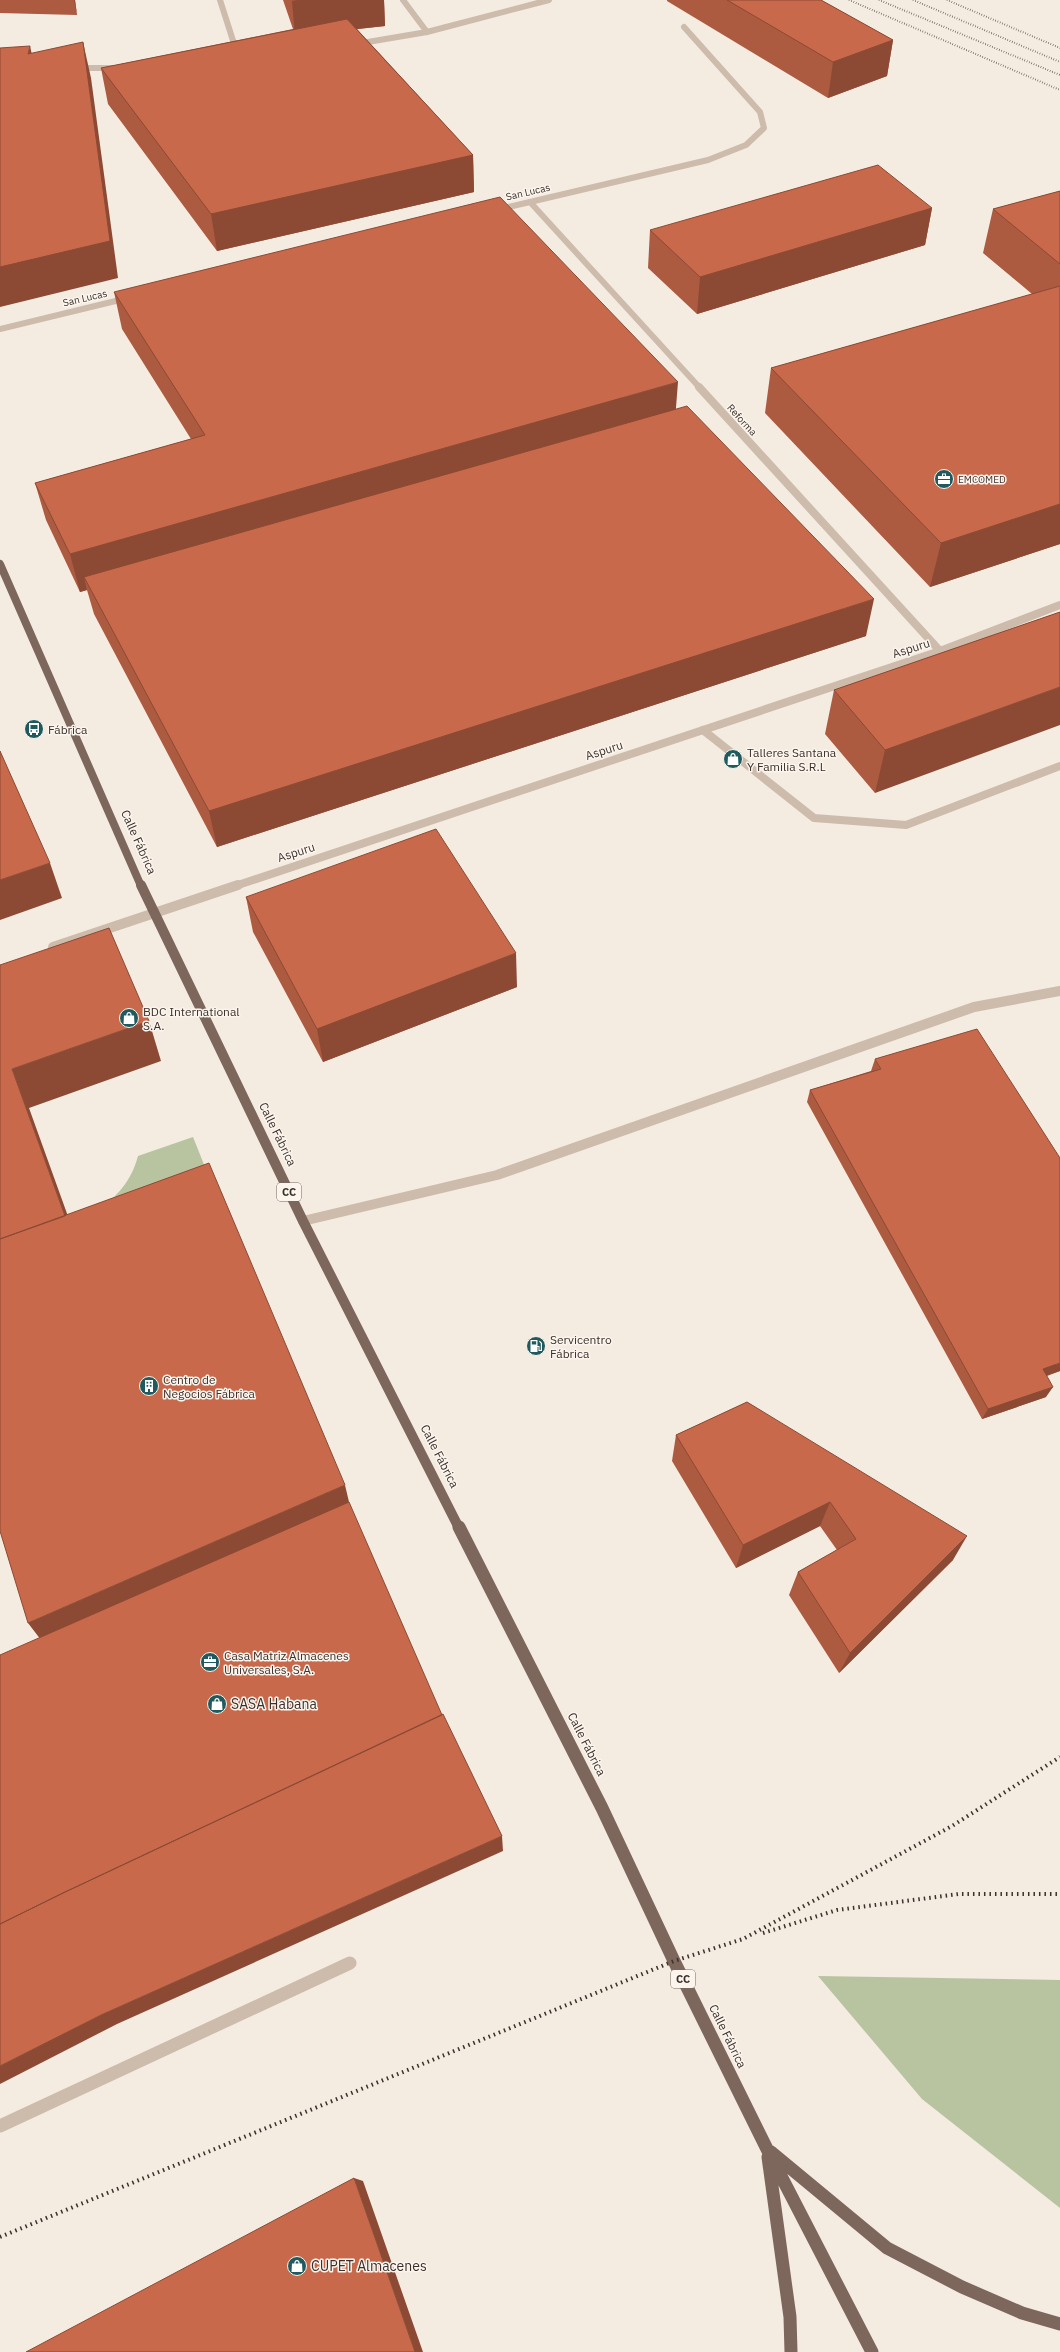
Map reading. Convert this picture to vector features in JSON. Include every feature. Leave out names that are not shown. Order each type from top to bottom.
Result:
[{"type":"main road","name":"Calle Fábrica","points":[[0,564],[153,913],[304,1221],[602,1808],[674,1961],[767,2149],[872,2352]]},
{"type":"main road","points":[[767,2149],[887,2248],[962,2287],[1022,2313],[1060,2324]]},
{"type":"main road","points":[[767,2149],[790,2316],[791,2352]]},
{"type":"street","points":[[220,0],[240,63]]},
{"type":"street","points":[[403,0],[427,32]]},
{"type":"street","points":[[349,45],[427,32],[549,0]]},
{"type":"street","name":"San Lucas","points":[[492,211],[708,160],[746,145],[764,128],[760,112],[684,27]]},
{"type":"street","points":[[69,68],[122,68]]},
{"type":"street","name":"Reforma","points":[[530,202],[940,651]]},
{"type":"street","name":"San Lucas","points":[[0,329],[138,296]]},
{"type":"street","name":"Aspuru","points":[[44,950],[940,651],[1060,605]]},
{"type":"street","points":[[703,730],[814,818],[906,825],[1060,766]]},
{"type":"street","points":[[304,1221],[497,1175],[725,1093],[974,1007],[1060,991]]},
{"type":"street","points":[[0,2126],[350,1963]]},
{"type":"green space","points":[[193,1137],[221,1207],[97,1212],[122,1188],[135,1165],[138,1156]]},
{"type":"green space","points":[[818,1976],[1060,1980],[1060,2208],[922,2099]]},
{"type":"building","points":[[727,0],[821,0],[893,40],[833,62]]},
{"type":"building","points":[[347,19],[473,155],[211,214],[101,68]]},
{"type":"building","points":[[83,42],[110,241],[0,267],[0,48],[30,46],[28,54]]},
{"type":"building","points":[[878,165],[932,208],[700,277],[650,230]]},
{"type":"building","points":[[1060,191],[1060,264],[993,209]]},
{"type":"building","points":[[500,197],[678,382],[70,554],[35,483],[205,435],[114,292]]},
{"type":"building","name":"EMCOMED","points":[[1060,286],[1060,504],[941,543],[771,368]]},
{"type":"building","points":[[687,406],[874,599],[209,811],[84,577]]},
{"type":"building","points":[[1060,612],[1060,687],[885,750],[834,690]]},
{"type":"building","points":[[0,751],[50,863],[0,880]]},
{"type":"building","points":[[436,829],[516,953],[317,1029],[246,897]]},
{"type":"building","points":[[109,928],[149,1021],[12,1069],[65,1216],[0,1239],[0,965]]},
{"type":"building","points":[[977,1029],[1060,1158],[1060,1363],[1043,1369],[1053,1387],[988,1409],[810,1090],[881,1069],[875,1059]]},
{"type":"building","name":"Centro de Negocios Fábrica","points":[[209,1163],[345,1485],[28,1623],[0,1531],[0,1239]]},
{"type":"building","points":[[747,1402],[967,1536],[850,1653],[798,1572],[856,1539],[830,1502],[743,1545],[676,1435]]},
{"type":"building","name":"SASA Habana","points":[[349,1502],[442,1715],[0,1924],[0,1655]]},
{"type":"building","points":[[443,1714],[502,1836],[101,2015],[0,2066],[0,1924]]},
{"type":"building","name":"CUPET Almacenes","points":[[354,2178],[415,2352],[26,2352]]},
{"type":"railway","points":[[849,0],[1060,90]]},
{"type":"railway","points":[[879,0],[1060,75]]},
{"type":"railway","points":[[913,0],[1060,62]]},
{"type":"railway","points":[[947,0],[1060,48]]},
{"type":"railway","points":[[0,2237],[674,1961],[743,1939],[952,1826],[1060,1757]]},
{"type":"railway","points":[[763,1933],[837,1910],[959,1894],[1060,1894]]},
{"type":"place","name":"EMCOMED","points":[[944,479]]},
{"type":"place","name":"Fábrica","points":[[34,729]]},
{"type":"place","name":"Talleres Santana Y Familia S.R.L","points":[[733,759]]},
{"type":"place","name":"BDC International S.A.","points":[[129,1018]]},
{"type":"place","name":"Servicentro Fábrica","points":[[536,1346]]},
{"type":"place","name":"Centro de Negocios Fábrica","points":[[149,1386]]},
{"type":"place","name":"Casa Matriz Almacenes Universales, S.A.","points":[[210,1662]]},
{"type":"place","name":"SASA Habana","points":[[217,1704]]},
{"type":"place","name":"CUPET Almacenes","points":[[297,2266]]}]
